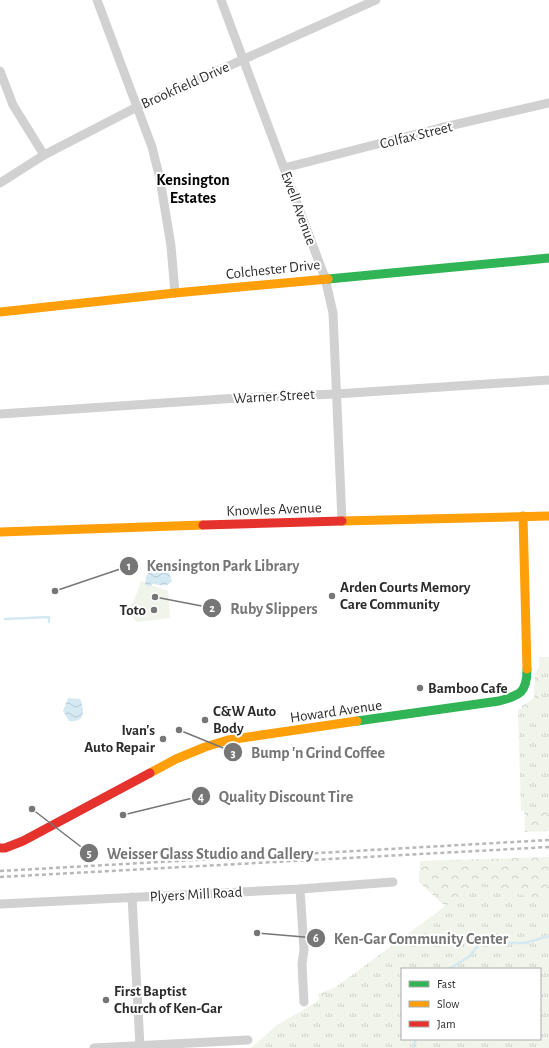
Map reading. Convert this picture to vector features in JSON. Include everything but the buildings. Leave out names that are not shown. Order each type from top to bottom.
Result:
[{"type":"street","points":[[97,0],[152,147],[160,179],[171,246],[176,293]]},
{"type":"street","name":"Ewell Avenue","points":[[221,0],[325,278],[333,313],[342,521]]},
{"type":"street","name":"Brookfield Drive","points":[[0,183],[44,155],[137,107],[376,0]]},
{"type":"street","points":[[1,75],[13,105],[44,155]]},
{"type":"street","name":"Colfax Street","points":[[284,168],[440,128],[549,103]]},
{"type":"street","name":"Colchester Drive","points":[[0,312],[325,278],[549,258]]},
{"type":"street","name":"Warner Street","points":[[0,414],[238,398],[336,394],[549,380]]},
{"type":"street","name":"Howard Avenue","points":[[0,848],[5,848],[23,841],[176,759],[205,747],[228,740],[499,701],[520,695],[525,689],[527,672],[523,516]]},
{"type":"street","name":"Knowles Avenue","points":[[0,532],[549,516]]},
{"type":"street","name":"Plyers Mill Road","points":[[0,904],[300,889],[393,882]]},
{"type":"street","points":[[300,889],[304,950],[302,964],[304,1002]]},
{"type":"street","points":[[132,897],[140,1046]]},
{"type":"street","points":[[94,1048],[248,1040]]},
{"type":"green space","points":[[141,581],[168,591],[170,618],[137,622],[126,610],[134,601]]},
{"type":"green space","points":[[539,657],[549,657],[549,806],[521,811],[518,709],[538,707]]},
{"type":"green space","points":[[540,666],[549,666],[549,831],[525,832],[522,706],[534,698],[535,673]]},
{"type":"green space","points":[[549,857],[549,973],[541,969],[541,968],[401,968],[401,1039],[258,1048],[320,1003],[318,994],[342,985],[448,909],[419,882],[420,861]]},
{"type":"green space","points":[[478,882],[549,903],[549,1048],[251,1048],[277,1025],[313,1004]]},
{"type":"water","points":[[163,567],[168,570],[172,581],[167,585],[163,586],[152,584],[149,587],[145,584],[146,577],[150,570]]},
{"type":"water","points":[[68,698],[80,699],[83,712],[81,718],[78,720],[69,721],[63,711]]},
{"type":"waterway","points":[[5,619],[49,617],[49,622]]},
{"type":"waterway","points":[[451,968],[470,956],[480,943],[525,943],[549,936]]},
{"type":"waterway","points":[[413,1048],[416,1040]]},
{"type":"railway","points":[[0,871],[549,840]]},
{"type":"railway","points":[[0,877],[549,847]]},
{"type":"traffic: fast","points":[[328,279],[549,258]]},
{"type":"traffic: fast","points":[[357,721],[506,699],[517,695],[524,688],[527,677],[527,669]]},
{"type":"traffic: slow","points":[[0,312],[175,293],[328,279]]},
{"type":"traffic: slow","points":[[523,516],[527,669]]},
{"type":"traffic: slow","points":[[342,521],[549,516]]},
{"type":"traffic: slow","points":[[0,532],[203,525]]},
{"type":"traffic: slow","points":[[150,773],[176,759],[205,747],[228,740],[357,721]]},
{"type":"traffic: jam","points":[[203,525],[342,521]]},
{"type":"traffic: jam","points":[[0,848],[5,848],[23,841],[150,773]]},
{"type":"place","name":"Kensington Park Library","points":[[55,591]]},
{"type":"place","name":"Arden Courts Memory Care Community","points":[[332,596]]},
{"type":"place","name":"Ruby Slippers","points":[[155,597]]},
{"type":"place","name":"Toto","points":[[154,610]]},
{"type":"place","name":"Bamboo Cafe","points":[[420,688]]},
{"type":"place","name":"C&W Auto Body","points":[[205,720]]},
{"type":"place","name":"Bump 'n Grind Coffee","points":[[179,730]]},
{"type":"place","name":"Ivan's Auto Repair","points":[[163,739]]},
{"type":"place","name":"Weisser Glass Studio and Gallery","points":[[32,809]]},
{"type":"place","name":"Quality Discount Tire","points":[[123,815]]},
{"type":"place","name":"Ken-Gar Community Center","points":[[257,933]]},
{"type":"place","name":"First Baptist Church of Ken-Gar","points":[[106,1000]]},
{"type":"district","name":"Kensington Estates","points":[[193,188]]}]
